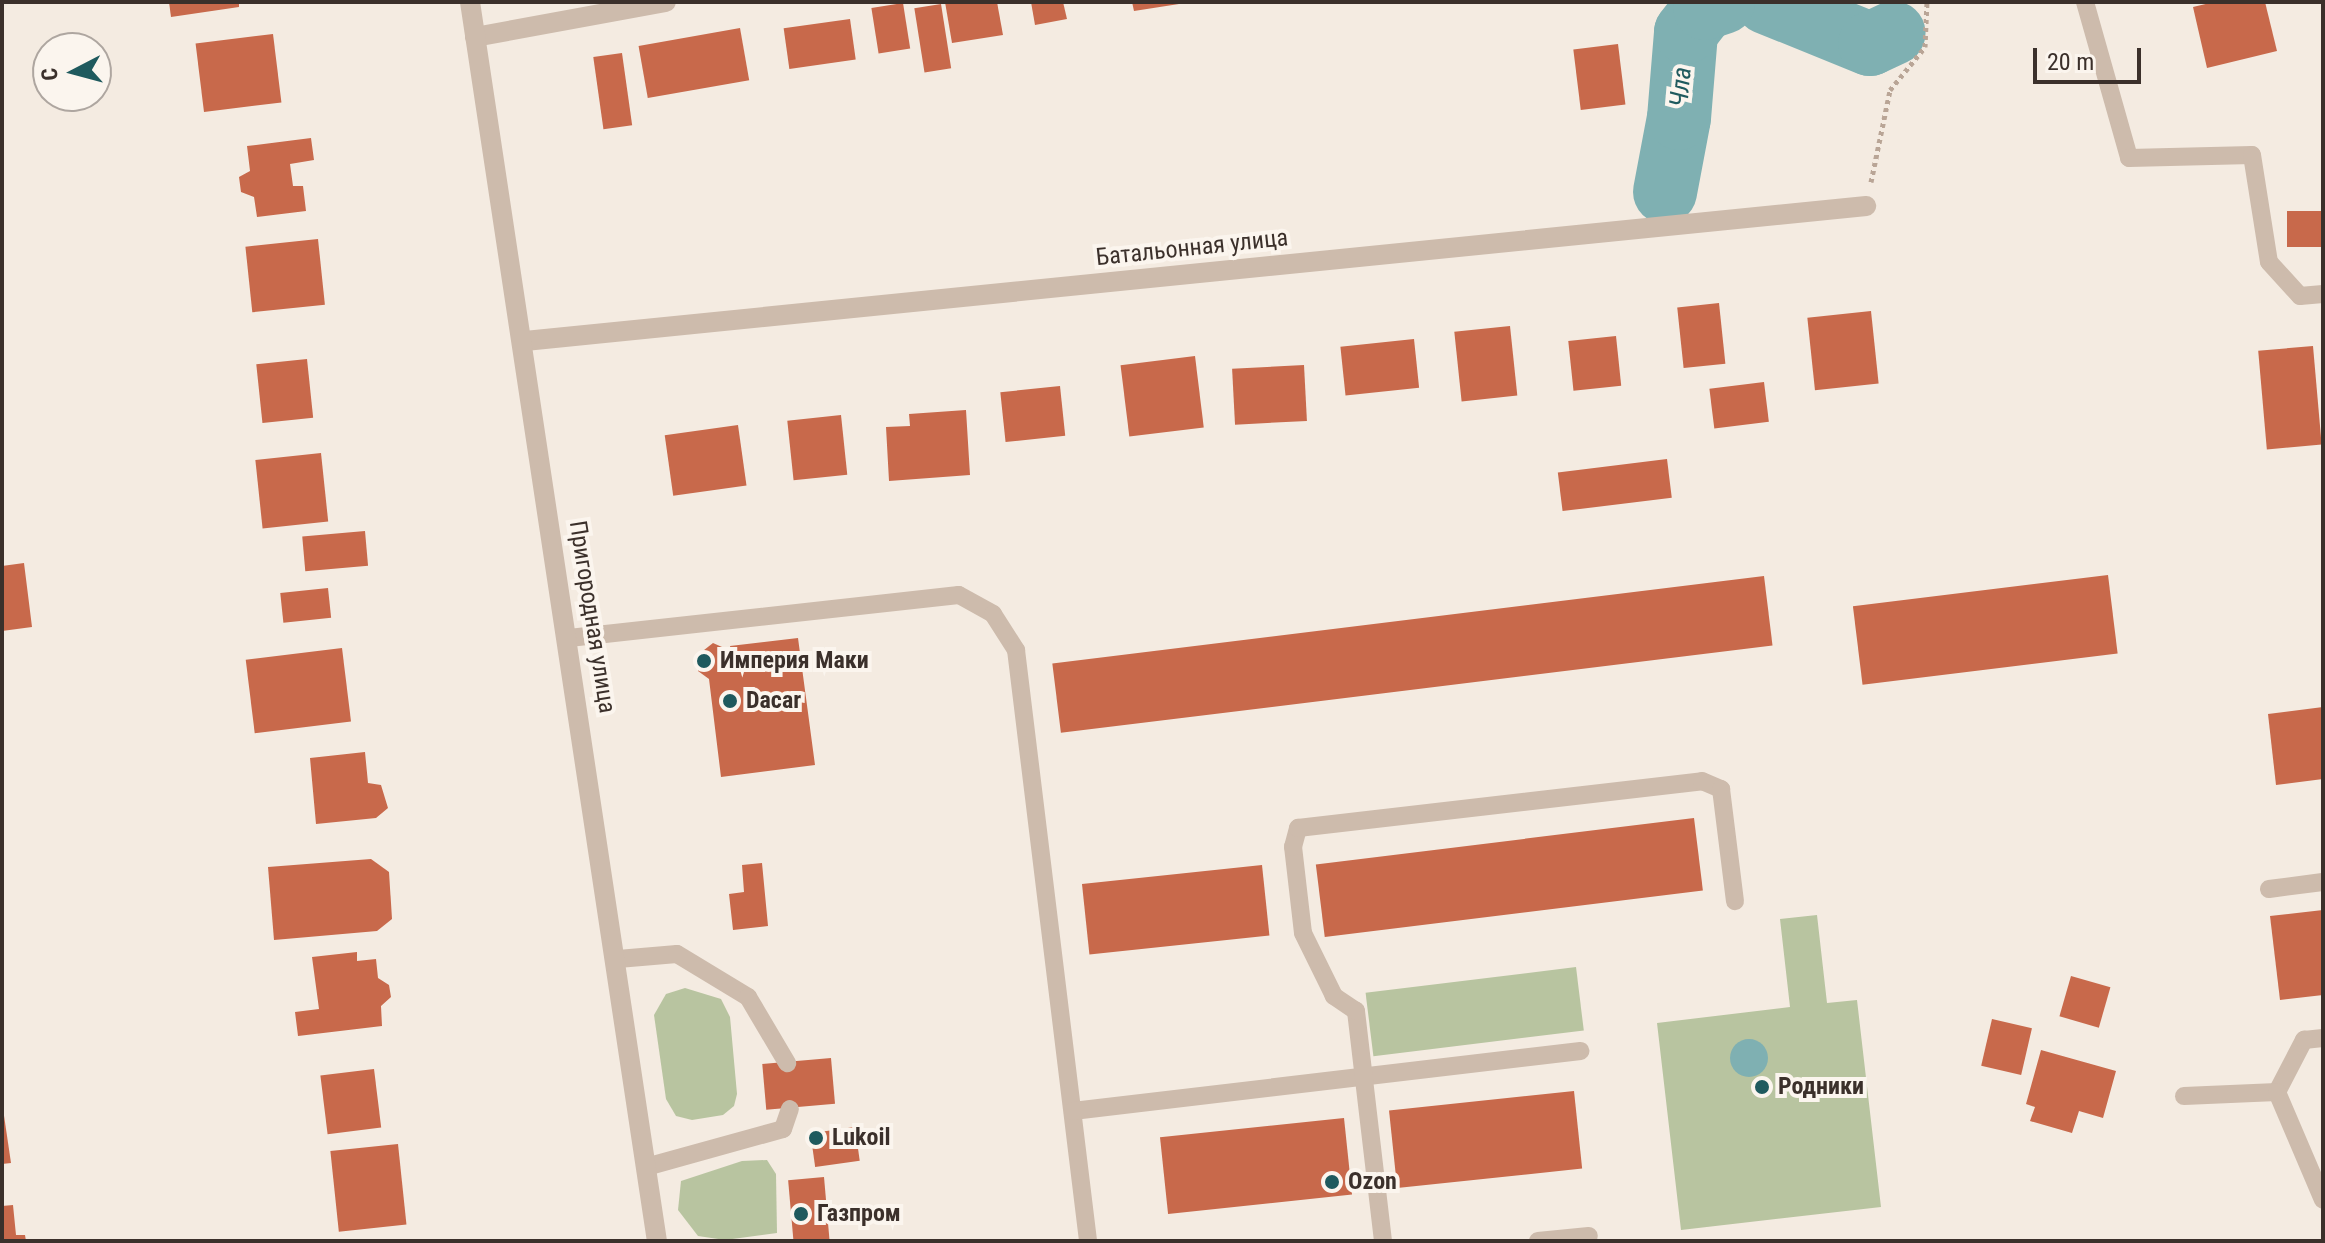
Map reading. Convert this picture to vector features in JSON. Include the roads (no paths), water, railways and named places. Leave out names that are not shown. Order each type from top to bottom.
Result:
[{"type":"street","name":"Пригородная улица","points":[[470,2],[525,341],[657,1241]]},
{"type":"street","points":[[475,37],[666,2]]},
{"type":"street","name":"Батальонная улица","points":[[525,341],[1866,206]]},
{"type":"lane","points":[[2085,2],[2129,158],[2252,155],[2269,262],[2300,296],[2323,294]]},
{"type":"lane","points":[[569,638],[959,595],[993,614],[1016,650],[1088,1241]]},
{"type":"lane","points":[[1383,1241],[1356,1011],[1334,996],[1303,933],[1293,847],[1298,828],[1702,781],[1721,789],[1735,901]]},
{"type":"lane","points":[[2269,889],[2323,882]]},
{"type":"lane","points":[[618,959],[677,954],[748,997],[787,1063]]},
{"type":"lane","points":[[2277,1092],[2304,1040],[2323,1038]]},
{"type":"lane","points":[[1073,1111],[1580,1051]]},
{"type":"lane","points":[[2184,1096],[2277,1092]]},
{"type":"lane","points":[[2277,1092],[2323,1200]]},
{"type":"lane","points":[[646,1167],[783,1129],[790,1109]]},
{"type":"lane","points":[[1538,1241],[1589,1236]]},
{"type":"water","points":[[1749,1039],[1763,1044],[1768,1058],[1763,1072],[1749,1077],[1735,1072],[1730,1058],[1735,1044]]},
{"type":"waterway","name":"Чла","points":[[1665,192],[1679,118],[1686,32],[1705,8],[1723,2]]},
{"type":"waterway","name":"Чла","points":[[1766,2],[1870,44],[1894,33]]},
{"type":"place","name":"Империя Маки","points":[[704,661]]},
{"type":"place","name":"Dacar","points":[[730,701]]},
{"type":"place","name":"Родники","points":[[1762,1087]]},
{"type":"place","name":"Lukoil","points":[[816,1138]]},
{"type":"place","name":"Ozon","points":[[1332,1182]]},
{"type":"place","name":"Газпром","points":[[801,1214]]}]
